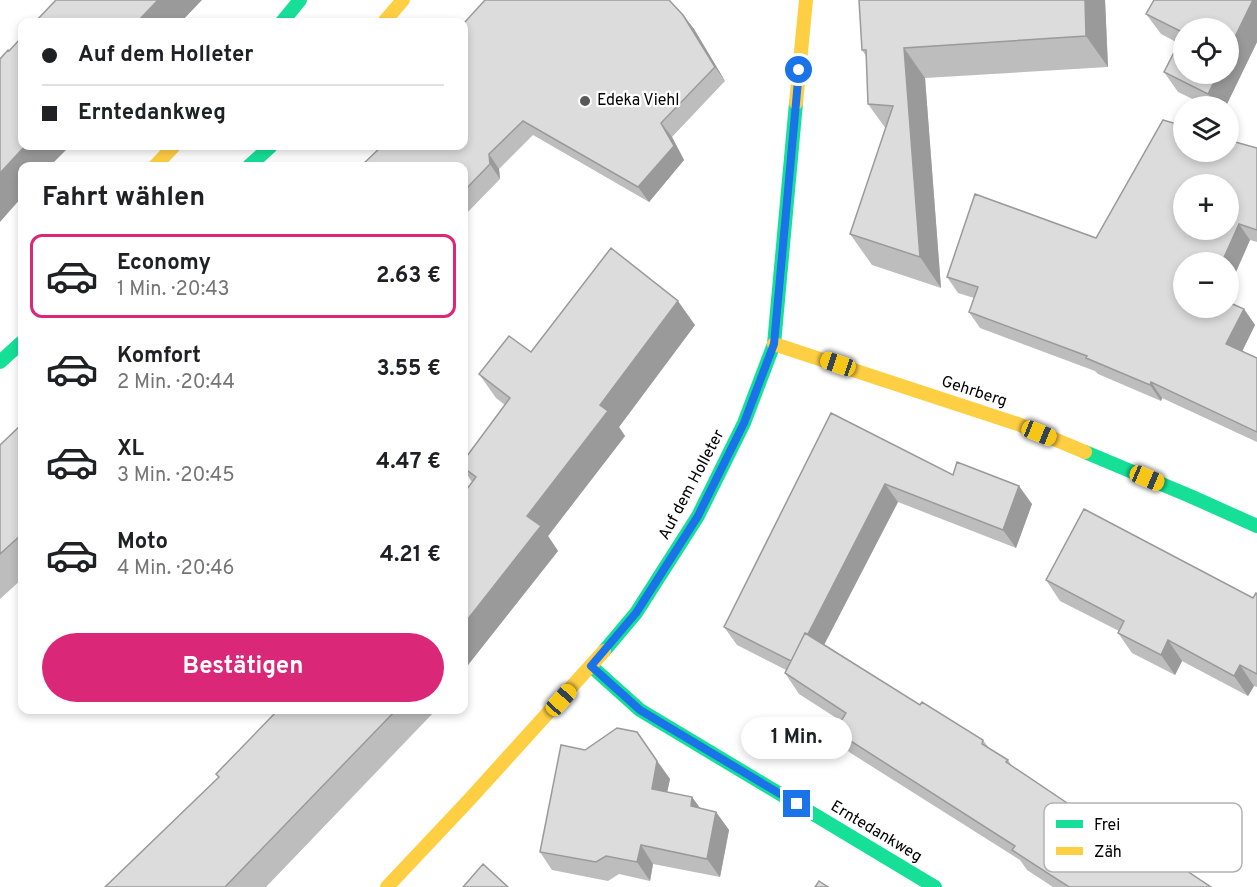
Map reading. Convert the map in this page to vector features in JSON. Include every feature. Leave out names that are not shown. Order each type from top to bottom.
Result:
[{"type":"street","points":[[285,18],[300,0]]},
{"type":"street","points":[[387,18],[403,0]]},
{"type":"street","name":"Auf dem Holleter","points":[[387,887],[470,800],[636,613],[698,516],[744,423],[774,344],[806,0]]},
{"type":"street","points":[[159,162],[170,150]]},
{"type":"street","points":[[253,162],[267,150]]},
{"type":"street","name":"Gehrberg","points":[[774,344],[1018,424],[1257,526]]},
{"type":"street","points":[[0,362],[18,346]]},
{"type":"street","name":"Erntedankweg","points":[[591,666],[640,710],[936,887]]},
{"type":"building","points":[[56,0],[158,0],[141,18],[39,18]]},
{"type":"building","name":"Edeka Viehl","points":[[485,0],[669,0],[683,15],[715,67],[661,123],[674,146],[638,187],[523,121],[489,154],[490,164],[468,187],[468,162],[365,162],[378,150],[468,150],[468,19]]},
{"type":"building","points":[[859,0],[1085,0],[1086,36],[904,48],[920,257],[850,234],[893,106],[868,104],[866,50],[862,50]]},
{"type":"building","points":[[1154,0],[1253,0],[1239,29],[1239,18],[1173,18],[1173,28],[1146,14]]},
{"type":"building","points":[[18,41],[18,150],[21,150],[0,173],[0,59]]},
{"type":"building","points":[[1173,54],[1173,76],[1164,72]]},
{"type":"building","points":[[1188,84],[1213,84],[1208,94]]},
{"type":"building","points":[[1163,120],[1173,123],[1173,162],[1239,162],[1239,143],[1257,148],[1257,230],[1239,224],[1239,174],[1173,174],[1173,240],[1232,240],[1226,252],[1173,252],[1173,318],[1239,318],[1239,307],[1244,309],[1226,344],[1257,358],[1257,432],[1151,382],[1150,385],[1086,358],[1087,356],[969,312],[978,287],[947,277],[975,194],[1096,238]]},
{"type":"building","points":[[611,248],[678,301],[600,405],[608,411],[527,516],[541,526],[468,619],[468,488],[476,477],[468,471],[468,455],[510,398],[479,374],[509,336],[531,352]]},
{"type":"building","points":[[831,413],[953,475],[957,462],[1019,486],[1003,530],[885,484],[808,634],[805,633],[791,661],[724,627]]},
{"type":"building","points":[[18,428],[18,538],[0,554],[0,445]]},
{"type":"building","points":[[1084,509],[1253,598],[1256,593],[1257,674],[1240,665],[1234,676],[1168,640],[1161,655],[1118,633],[1124,621],[1046,580]]},
{"type":"building","points":[[805,633],[920,705],[922,702],[983,740],[982,744],[1008,760],[1006,762],[1067,803],[1044,803],[1044,871],[1012,850],[1015,846],[835,731],[846,713],[785,673]]},
{"type":"building","points":[[274,714],[392,714],[225,887],[105,887],[219,777],[216,774]]},
{"type":"building","points":[[617,728],[637,732],[657,761],[652,789],[692,797],[691,806],[716,812],[707,859],[641,845],[637,862],[606,856],[596,862],[540,852],[561,745],[585,750]]},
{"type":"building","points":[[483,864],[508,887],[463,887]]},
{"type":"building","points":[[1046,872],[1188,872],[1211,887],[1069,887]]},
{"type":"building","points":[[819,881],[828,887],[815,887]]},
{"type":"traffic: fast","points":[[285,18],[300,0]]},
{"type":"traffic: fast","points":[[604,651],[636,613],[698,516],[744,423],[774,344],[796,103]]},
{"type":"traffic: fast","points":[[253,162],[267,150]]},
{"type":"traffic: fast","points":[[0,362],[18,346]]},
{"type":"traffic: fast","points":[[1085,452],[1257,526]]},
{"type":"traffic: fast","points":[[591,666],[640,710],[935,887]]},
{"type":"traffic: slow","points":[[387,18],[403,0]]},
{"type":"traffic: slow","points":[[796,103],[806,0]]},
{"type":"traffic: slow","points":[[159,162],[170,150]]},
{"type":"traffic: slow","points":[[774,344],[1018,424],[1085,452]]},
{"type":"traffic: slow","points":[[387,887],[604,651]]},
{"type":"place","name":"Edeka Viehl","points":[[585,101]]},
{"type":"route","points":[[797,804],[640,710],[591,666],[636,613],[698,516],[744,423],[774,344],[799,70]]}]
